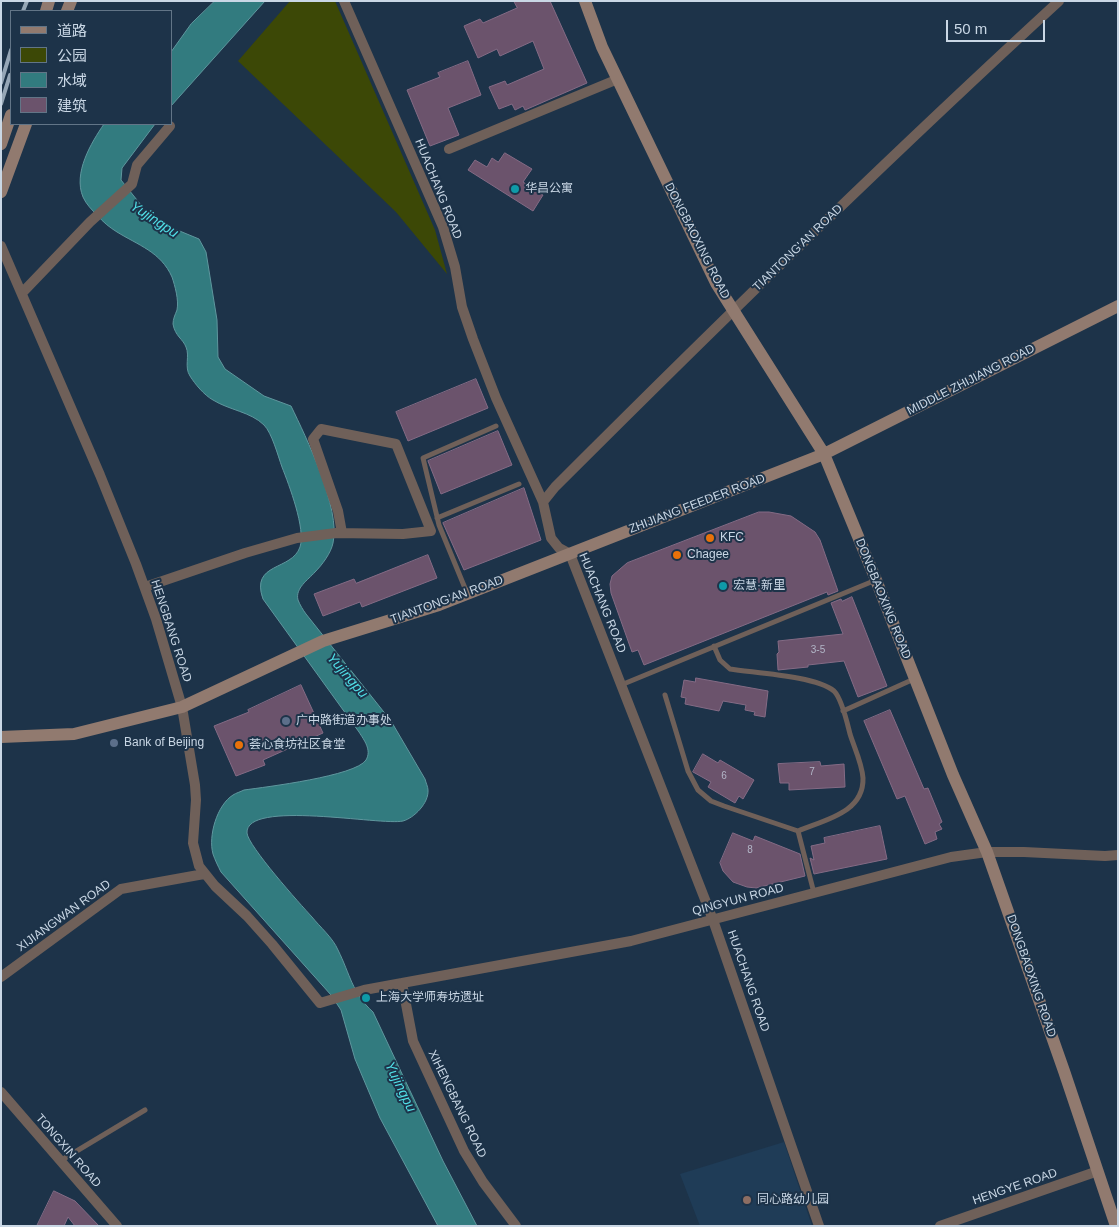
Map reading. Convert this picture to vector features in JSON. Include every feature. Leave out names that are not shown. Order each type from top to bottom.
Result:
[{"type":"street","name":"HUACHANG ROAD","points":[[344,1],[443,227],[455,267],[462,307],[472,340],[543,502],[551,538],[559,548],[570,554],[713,920],[819,1226]]},
{"type":"street","name":"DONGBAOXING ROAD","points":[[585,1],[602,47],[716,283],[824,454],[953,776],[987,852],[1116,1226]]},
{"type":"street","name":"TIANTONG'AN ROAD","points":[[543,502],[555,487],[732,310],[1059,1]]},
{"type":"street","points":[[449,149],[618,79]]},
{"type":"street","points":[[1,144],[10,117]]},
{"type":"street","points":[[1,192],[26,125]]},
{"type":"street","points":[[22,293],[90,222],[132,184],[137,165],[170,126]]},
{"type":"street","name":"HENGBANG ROAD","points":[[1,246],[100,475],[156,618],[182,706],[195,786],[194,842],[196,856],[204,874],[272,944],[324,1002]]},
{"type":"street","name":"MIDDLE ZHIJIANG ROAD","points":[[824,454],[1118,306]]},
{"type":"street","points":[[145,587],[245,553],[297,538],[339,533],[402,534],[431,531],[396,444],[321,429],[312,439],[338,510],[339,533]]},
{"type":"street","name":"ZHIJIANG FEEDER ROAD","points":[[570,554],[824,454]]},
{"type":"street","name":"TIANTONG'AN ROAD","points":[[182,706],[323,641],[412,614],[570,554]]},
{"type":"street","points":[[1,737],[74,734],[182,706]]},
{"type":"street","name":"QINGYUN ROAD","points":[[324,1002],[364,990],[631,941],[951,858],[987,852],[1118,855]]},
{"type":"street","name":"XIJIANGWAN ROAD","points":[[1,977],[121,889],[204,874]]},
{"type":"street","name":"XIHENGBANG ROAD","points":[[402,983],[413,1041],[460,1143],[483,1182],[516,1226]]},
{"type":"street","name":"TONGXIN ROAD","points":[[1,1092],[117,1226]]},
{"type":"street","name":"HENGYE ROAD","points":[[940,1226],[1098,1171]]},
{"type":"lane","points":[[467,594],[437,518],[423,458],[496,426]]},
{"type":"lane","points":[[437,518],[519,484]]},
{"type":"lane","points":[[621,685],[876,580]]},
{"type":"lane","points":[[665,695],[688,770],[698,790],[711,801],[798,831],[842,813],[853,805],[862,792],[863,776],[843,711],[835,692],[815,681],[730,669],[720,660],[714,646]]},
{"type":"lane","points":[[843,711],[915,678]]},
{"type":"lane","points":[[798,831],[814,893]]},
{"type":"lane","points":[[60,1161],[145,1110]]},
{"type":"shaded area","name":"同心路幼儿园","points":[[784,1142],[812,1226],[700,1226],[680,1174]]},
{"type":"green space","points":[[290,1],[335,1],[435,230],[447,274],[396,212],[238,61]]},
{"type":"water","points":[[215,1],[265,1],[172,105],[172,51],[191,24]]},
{"type":"water","name":"Yujingpu","points":[[103,125],[154,125],[122,168],[121,180],[153,220],[199,239],[206,252],[217,320],[218,357],[225,369],[264,396],[291,406],[321,473],[332,512],[333,543],[326,559],[300,588],[298,600],[306,614],[391,721],[425,779],[428,795],[416,813],[403,821],[390,822],[316,816],[268,817],[252,823],[247,833],[265,862],[336,946],[360,998],[373,1012],[443,1161],[477,1226],[438,1226],[380,1118],[355,1059],[341,1010],[331,995],[221,872],[213,854],[213,830],[218,813],[233,795],[244,790],[310,780],[346,771],[359,766],[366,760],[368,749],[359,732],[263,599],[262,579],[274,568],[296,555],[301,539],[301,529],[296,507],[270,433],[259,421],[213,400],[203,392],[188,373],[186,347],[175,332],[173,324],[177,310],[177,298],[172,277],[167,268],[155,255],[106,224],[89,207],[83,197],[80,188],[80,178],[85,159]]},
{"type":"building","points":[[514,1],[550,1],[587,83],[525,110],[523,106],[515,110],[512,104],[499,109],[489,87],[505,81],[507,85],[544,69],[533,41],[500,56],[497,49],[478,58],[464,26],[480,19],[483,23],[517,8]]},
{"type":"building","points":[[468,61],[481,95],[448,108],[459,135],[430,146],[407,90],[440,77],[438,73]]},
{"type":"building","name":"华昌公寓","points":[[505,153],[532,169],[523,182],[543,195],[533,211],[468,170],[475,160],[487,167],[492,158],[498,162]]},
{"type":"building","points":[[476,379],[488,408],[408,441],[396,412]]},
{"type":"building","points":[[498,431],[512,465],[441,494],[428,461]]},
{"type":"building","points":[[524,488],[541,540],[464,570],[443,523]]},
{"type":"building","name":"宏慧·新里","points":[[759,512],[791,516],[815,532],[820,540],[838,591],[828,595],[827,592],[644,665],[638,650],[632,652],[611,593],[610,584],[612,576],[627,563]]},
{"type":"building","points":[[428,555],[437,578],[362,607],[360,602],[323,616],[314,594],[354,579],[356,583]]},
{"type":"building","points":[[852,597],[887,686],[858,697],[844,661],[778,670],[778,641],[843,634],[831,603]]},
{"type":"building","points":[[696,678],[768,691],[765,717],[754,715],[755,712],[745,710],[746,705],[723,701],[719,711],[685,704],[686,698],[681,697],[684,680],[695,682]]},
{"type":"building","points":[[301,685],[323,733],[263,760],[265,765],[236,776],[214,726],[249,712],[248,710]]},
{"type":"building","points":[[890,710],[924,789],[928,788],[942,822],[939,824],[942,829],[935,832],[937,839],[925,844],[905,796],[897,799],[864,721]]},
{"type":"building","points":[[703,754],[718,763],[720,760],[754,780],[743,799],[739,796],[735,803],[708,787],[711,782],[693,772]]},
{"type":"building","points":[[820,762],[821,766],[844,764],[845,787],[789,790],[789,783],[780,783],[778,764]]},
{"type":"building","points":[[880,826],[887,859],[814,874],[810,858],[814,860],[811,846],[825,843],[824,838]]},
{"type":"building","points":[[733,833],[753,841],[755,836],[800,854],[805,876],[756,888],[733,882],[723,871],[720,863]]},
{"type":"building","points":[[54,1191],[75,1201],[99,1226],[75,1226],[68,1217],[64,1226],[37,1226]]},
{"type":"railway","points":[[23,10],[27,1]]},
{"type":"railway","points":[[1,83],[10,53]]},
{"type":"railway","points":[[1,104],[10,75]]},
{"type":"place","name":"华昌公寓","points":[[515,189]]},
{"type":"place","name":"KFC","points":[[710,538]]},
{"type":"place","name":"Chagee","points":[[677,555]]},
{"type":"place","name":"宏慧·新里","points":[[723,586]]},
{"type":"place","name":"广中路街道办事处","points":[[286,721]]},
{"type":"place","name":"Bank of Beijing","points":[[114,743]]},
{"type":"place","name":"荟心食坊社区食堂","points":[[239,745]]},
{"type":"place","name":"上海大学师寿坊遗址","points":[[366,998]]},
{"type":"place","name":"同心路幼儿园","points":[[747,1200]]}]
